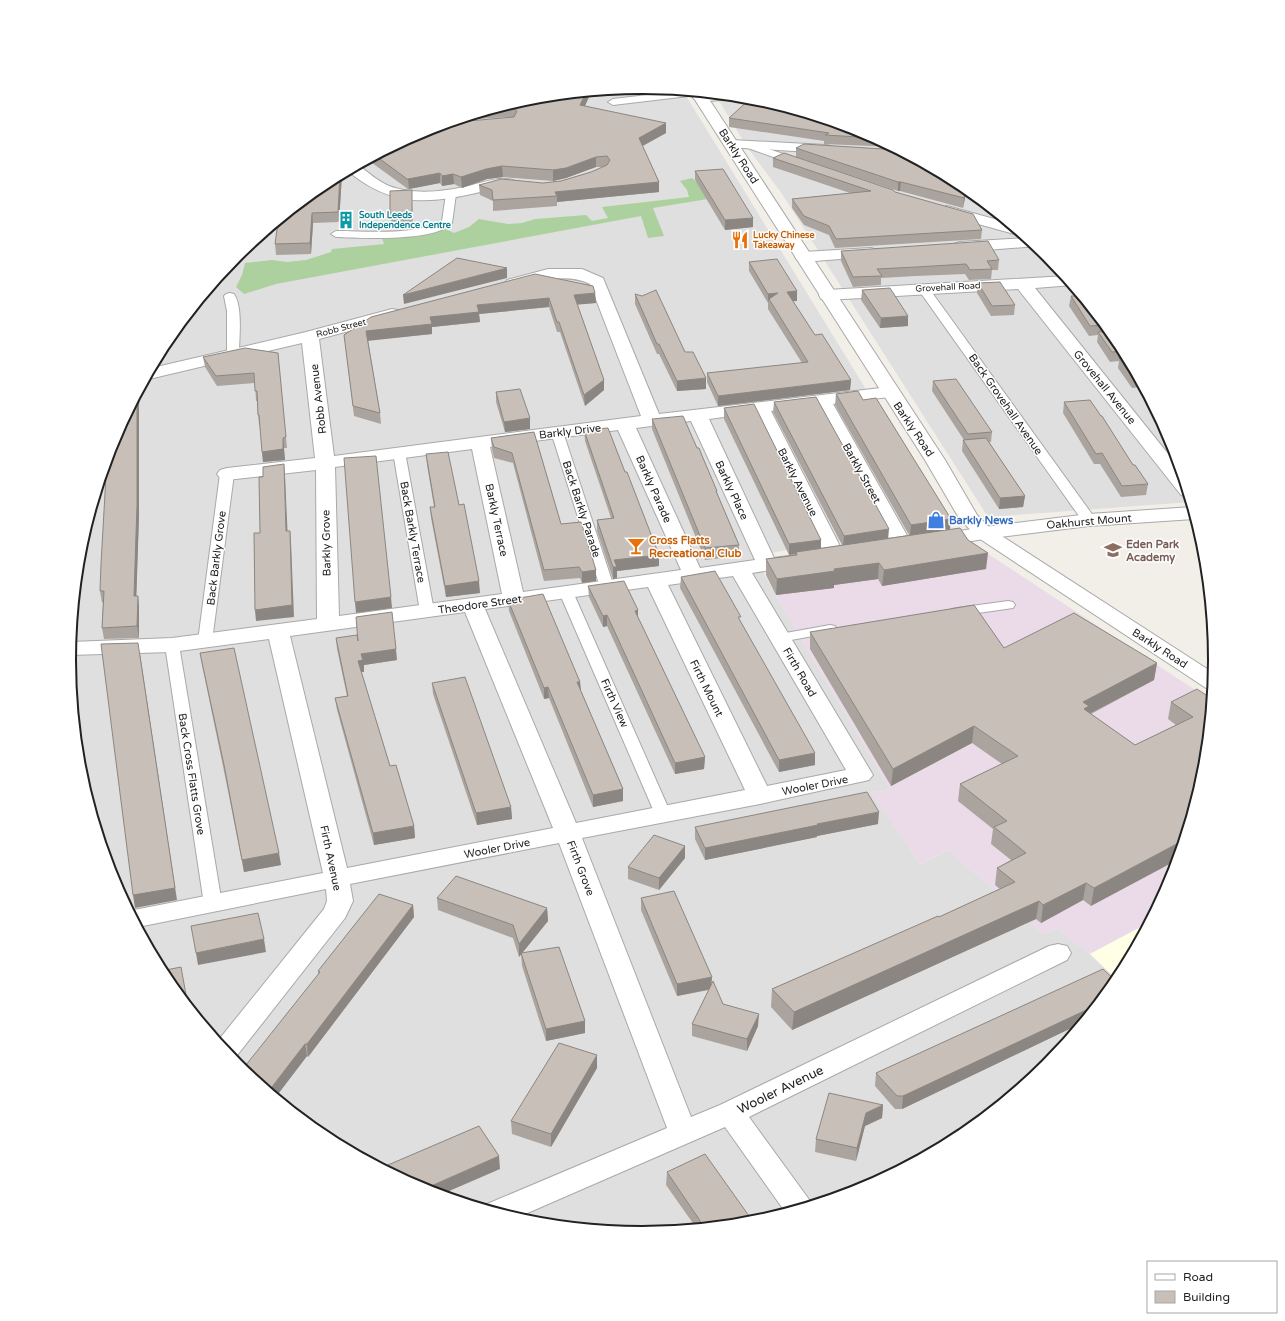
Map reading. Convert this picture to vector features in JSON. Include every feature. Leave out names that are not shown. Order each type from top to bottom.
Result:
[{"type":"street","name":"Barkly Road","points":[[701,97],[739,144],[803,257],[889,392],[935,460],[969,518],[984,533],[1208,679]]},
{"type":"street","points":[[452,127],[467,124]]},
{"type":"street","points":[[739,144],[836,150]]},
{"type":"street","points":[[357,171],[371,182],[384,189],[420,196],[451,194],[502,183],[523,185]]},
{"type":"street","points":[[936,207],[1006,227]]},
{"type":"street","points":[[945,248],[1024,243]]},
{"type":"street","points":[[803,257],[882,252]]},
{"type":"street","points":[[494,288],[548,274],[582,274],[597,281],[652,420]]},
{"type":"street","name":"Grovehall Road","points":[[827,295],[1063,281]]},
{"type":"street","name":"Grovehall Avenue","points":[[1022,283],[1180,481]]},
{"type":"street","name":"Robb Street","points":[[155,373],[310,336],[410,310]]},
{"type":"street","name":"Robb Avenue","points":[[310,336],[325,463]]},
{"type":"street","name":"Barkly Drive","points":[[227,474],[325,463],[399,452],[652,420],[889,392]]},
{"type":"street","name":"Barkly Street","points":[[822,400],[903,546]]},
{"type":"street","name":"Barkly Avenue","points":[[760,407],[843,555]]},
{"type":"street","name":"Barkly Place","points":[[698,415],[766,566]]},
{"type":"street","name":"Barkly Parade","points":[[625,424],[693,575]]},
{"type":"street","name":"Barkly Terrace","points":[[480,442],[514,599]]},
{"type":"street","name":"Barkly Grove","points":[[325,463],[328,624]]},
{"type":"street","name":"Oakhurst Mount","points":[[984,533],[1089,520],[1190,513]]},
{"type":"street","points":[[880,550],[984,533]]},
{"type":"street","name":"Theodore Street","points":[[76,650],[172,645],[205,641],[843,555]]},
{"type":"street","name":"Firth Road","points":[[739,569],[861,775]]},
{"type":"street","name":"Firth Mount","points":[[654,580],[760,796]]},
{"type":"street","name":"Firth Grove","points":[[473,605],[568,834],[683,1133]]},
{"type":"street","name":"Firth Avenue","points":[[229,1047],[336,912],[340,901],[337,879],[278,630]]},
{"type":"street","name":"Wooler Drive","points":[[138,918],[861,775]]},
{"type":"street","name":"Wooler Avenue","points":[[505,1210],[730,1113],[1058,953]]},
{"type":"street","points":[[730,1113],[797,1205]]},
{"type":"lane","points":[[612,95],[611,105],[685,96]]},
{"type":"lane","points":[[739,144],[804,164]]},
{"type":"lane","points":[[336,234],[418,233],[434,231],[447,224],[451,194]]},
{"type":"lane","name":"Back Grovehall Avenue","points":[[924,289],[1089,520]]},
{"type":"lane","points":[[230,296],[233,311],[233,354]]},
{"type":"lane","name":"Back Barkly Parade","points":[[557,432],[608,587]]},
{"type":"lane","name":"Back Barkly Terrace","points":[[399,452],[427,611]]},
{"type":"lane","name":"Back Barkly Grove","points":[[205,641],[227,474]]},
{"type":"lane","name":"Firth View","points":[[566,592],[663,814]]},
{"type":"lane","points":[[946,613],[1008,605]]},
{"type":"lane","points":[[780,638],[844,628]]},
{"type":"lane","name":"Back Cross Flatts Grove","points":[[172,645],[213,904]]},
{"type":"shaded area","points":[[642,94],[686,96],[875,404],[914,530],[755,556],[780,603],[890,789],[871,792],[920,864],[949,850],[1044,934],[1057,928],[1090,954],[1113,976],[1068,1034],[1043,1061],[1016,1086],[957,1132],[893,1169],[825,1197],[789,1208],[753,1216],[680,1226],[605,1226],[532,1216],[496,1208],[460,1197],[426,1184],[392,1169],[328,1132],[298,1110],[242,1061],[193,1005],[171,975],[134,911],[119,877],[106,843],[95,807],[87,771],[77,698],[76,660],[77,623],[87,550],[95,514],[106,478],[119,444],[134,410],[171,346],[217,287],[242,260],[269,235],[328,189],[392,152],[460,124],[496,113],[532,105],[605,95]]},
{"type":"shaded area","points":[[718,99],[789,113],[825,124],[859,137],[893,152],[926,170],[957,189],[987,211],[1043,260],[1092,316],[1114,346],[1151,410],[1166,444],[1186,502],[988,517],[782,194],[745,144]]},
{"type":"shaded area","points":[[979,548],[1208,698],[1198,771],[1190,807],[1179,843],[1166,877],[1143,926],[1090,954],[1057,928],[1044,934],[949,850],[920,864],[870,792],[890,789],[780,603],[766,575]]},
{"type":"shaded area","points":[[1143,926],[1113,976],[1090,954]]},
{"type":"green space","points":[[692,178],[714,198],[653,208],[664,236],[648,238],[641,216],[276,284],[244,294],[236,287],[242,275],[245,263],[272,260],[287,262],[306,260],[331,252],[332,249],[384,244],[382,238],[446,229],[454,233],[469,227],[479,219],[508,224],[522,223],[535,219],[586,215],[592,221],[608,218],[602,207],[689,197],[687,190],[680,181]]},
{"type":"building","points":[[584,97],[580,105],[666,123],[639,138],[659,182],[555,192],[557,196],[493,200],[492,190],[479,185],[501,179],[543,183],[561,181],[591,172],[607,165],[610,160],[607,156],[596,157],[566,168],[553,170],[502,166],[486,169],[461,177],[453,174],[442,176],[440,173],[407,179],[380,159],[421,139],[460,124],[470,121],[514,117],[517,111],[515,109]]},
{"type":"building","points":[[745,104],[789,113],[825,124],[859,137],[825,135],[829,133],[729,118]]},
{"type":"building","points":[[804,144],[887,149],[926,170],[957,189],[965,195],[964,198],[898,182],[796,148]]},
{"type":"building","points":[[784,153],[893,190],[895,192],[973,214],[982,230],[836,239],[829,226],[804,216],[792,199],[871,191],[773,158]]},
{"type":"building","points":[[723,169],[753,218],[725,220],[695,171]]},
{"type":"building","points":[[340,182],[338,212],[312,213],[310,243],[275,244],[277,228]]},
{"type":"building","points":[[412,190],[412,212],[390,213],[390,191]]},
{"type":"building","points":[[988,241],[999,260],[987,261],[992,269],[970,270],[966,264],[877,269],[882,276],[853,277],[841,251]]},
{"type":"building","points":[[457,258],[507,268],[403,295]]},
{"type":"building","points":[[777,259],[797,291],[787,292],[815,335],[822,334],[851,380],[718,396],[707,373],[808,362],[769,299],[778,293],[768,294],[749,262]]},
{"type":"building","points":[[535,274],[593,286],[595,293],[574,295],[604,380],[584,395],[559,322],[557,322],[549,298],[477,305],[479,312],[430,317],[432,324],[366,331],[380,413],[353,406],[344,335],[371,317]]},
{"type":"building","points":[[1000,282],[1015,305],[992,306],[978,283]]},
{"type":"building","points":[[890,288],[908,316],[881,318],[862,290]]},
{"type":"building","points":[[656,290],[685,352],[693,352],[706,378],[677,381],[659,344],[657,344],[635,294],[642,296]]},
{"type":"building","points":[[1071,296],[1075,296],[1099,325],[1090,326]]},
{"type":"building","points":[[1098,332],[1103,332],[1117,352],[1112,352]]},
{"type":"building","points":[[245,348],[278,353],[286,437],[283,438],[283,449],[262,452],[254,373],[216,376],[203,357]]},
{"type":"building","points":[[1119,358],[1121,358],[1134,378],[1133,378]]},
{"type":"building","points":[[956,379],[992,432],[968,434],[933,381]]},
{"type":"building","points":[[520,389],[530,418],[504,422],[496,392]]},
{"type":"building","points":[[858,391],[863,400],[876,398],[951,519],[911,525],[836,394]]},
{"type":"building","points":[[816,397],[889,529],[844,536],[774,402]]},
{"type":"building","points":[[1090,400],[1133,465],[1135,465],[1148,484],[1122,486],[1102,453],[1096,454],[1064,402]]},
{"type":"building","points":[[137,404],[137,505],[134,596],[138,596],[137,626],[102,628],[104,591],[100,591],[106,479],[119,444]]},
{"type":"building","points":[[754,404],[821,540],[789,544],[724,408]]},
{"type":"building","points":[[683,416],[697,448],[699,448],[739,545],[705,548],[652,419]]},
{"type":"building","points":[[608,428],[625,472],[627,472],[659,555],[614,560],[617,567],[613,567],[597,520],[614,518],[584,430]]},
{"type":"building","points":[[534,432],[561,524],[581,522],[596,570],[582,572],[579,567],[544,570],[512,453],[494,447],[491,438]]},
{"type":"building","points":[[986,438],[1025,496],[1000,498],[963,440]]},
{"type":"building","points":[[448,452],[459,505],[464,504],[479,581],[445,586],[430,507],[435,507],[426,454]]},
{"type":"building","points":[[376,456],[391,597],[355,602],[344,458]]},
{"type":"building","points":[[284,464],[286,531],[290,531],[292,605],[255,610],[254,533],[260,533],[259,477],[263,477],[263,467]]},
{"type":"building","points":[[960,528],[968,540],[988,553],[884,570],[879,563],[777,579],[766,559],[797,555],[796,552]]},
{"type":"building","points":[[715,571],[741,617],[738,617],[815,753],[779,760],[681,577]]},
{"type":"building","points":[[624,581],[638,610],[635,611],[705,757],[675,763],[607,615],[603,616],[588,586]]},
{"type":"building","points":[[543,594],[580,682],[577,682],[623,789],[593,795],[548,687],[544,688],[508,600]]},
{"type":"building","points":[[974,605],[1004,648],[1074,613],[1157,663],[1083,702],[1089,706],[1084,709],[1135,745],[1193,717],[1171,702],[1197,689],[1208,696],[1198,771],[1190,807],[1179,843],[1094,888],[1086,883],[1043,905],[1039,901],[794,1012],[772,989],[938,916],[939,917],[1015,882],[997,868],[1026,853],[994,827],[1007,821],[960,784],[1018,756],[974,726],[893,769],[810,632]]},
{"type":"building","points":[[392,612],[396,649],[361,654],[363,660],[358,661],[390,766],[396,765],[414,826],[373,833],[335,698],[348,696],[336,638],[357,635],[358,641],[356,617]]},
{"type":"building","points":[[138,643],[175,888],[133,895],[101,644]]},
{"type":"building","points":[[234,648],[279,853],[242,860],[224,765],[200,653]]},
{"type":"building","points":[[465,677],[511,807],[476,813],[432,683]]},
{"type":"building","points":[[867,792],[879,812],[705,848],[695,827]]},
{"type":"building","points":[[654,835],[685,846],[659,878],[628,867]]},
{"type":"building","points":[[456,876],[547,908],[519,944],[513,925],[437,898]]},
{"type":"building","points":[[674,891],[712,977],[677,984],[641,898]]},
{"type":"building","points":[[379,894],[413,905],[307,1044],[305,1044],[271,1088],[246,1065],[320,972],[318,971]]},
{"type":"building","points":[[258,913],[264,939],[196,953],[191,926]]},
{"type":"building","points":[[559,947],[585,1021],[546,1029],[521,953]]},
{"type":"building","points":[[181,967],[186,996],[171,975],[168,970]]},
{"type":"building","points":[[1103,969],[1112,978],[1089,1009],[903,1096],[897,1096],[876,1073]]},
{"type":"building","points":[[713,981],[723,1004],[759,1014],[747,1039],[692,1024]]},
{"type":"building","points":[[559,1043],[597,1055],[551,1134],[511,1121]]},
{"type":"building","points":[[829,1093],[883,1105],[866,1113],[857,1148],[816,1139]]},
{"type":"building","points":[[479,1126],[499,1156],[431,1186],[386,1166]]},
{"type":"building","points":[[705,1154],[749,1217],[702,1224],[667,1172]]},
{"type":"place","name":"South Leeds Independence Centre","points":[[346,220]]},
{"type":"place","name":"Lucky Chinese Takeaway","points":[[740,240]]},
{"type":"place","name":"Barkly News","points":[[936,520]]},
{"type":"place","name":"Cross Flatts Recreational Club","points":[[636,546]]},
{"type":"place","name":"Eden Park Academy","points":[[1113,550]]}]
